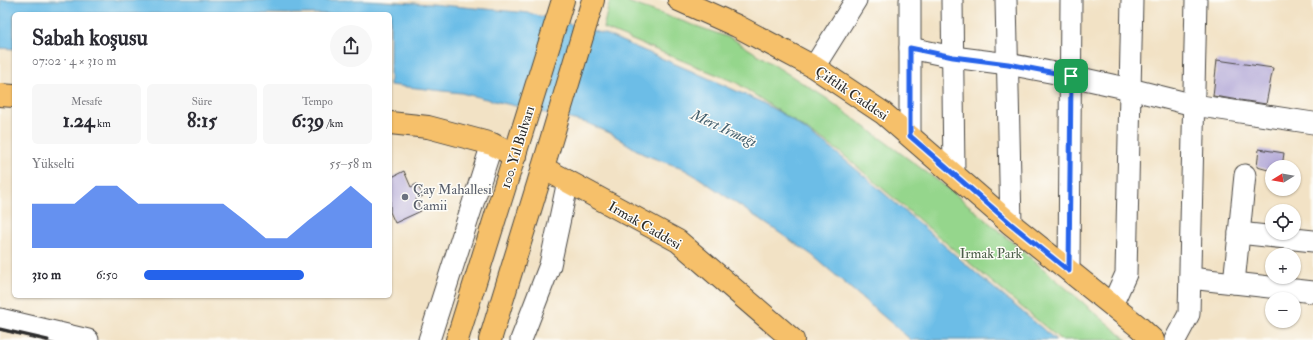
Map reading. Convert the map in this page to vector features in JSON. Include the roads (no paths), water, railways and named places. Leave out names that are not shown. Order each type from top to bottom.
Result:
[{"type":"main road","name":"100. Yıl Bulvarı","points":[[457,340],[563,0]]},
{"type":"main road","points":[[490,340],[593,0]]},
{"type":"main road","name":"Çiftlik Caddesi","points":[[678,0],[737,26],[814,67],[883,113],[1011,224],[1153,340]]},
{"type":"main road","points":[[0,95],[12,96]]},
{"type":"main road","points":[[392,123],[428,127],[492,144],[515,156]]},
{"type":"main road","name":"Irmak Caddesi","points":[[543,168],[678,242],[794,340]]},
{"type":"street","points":[[814,67],[856,0]]},
{"type":"street","points":[[910,0],[910,136]]},
{"type":"street","points":[[952,0],[954,174]]},
{"type":"street","points":[[1006,0],[1011,224]]},
{"type":"street","points":[[1069,271],[1071,0]]},
{"type":"street","points":[[1112,305],[1126,274],[1132,0]]},
{"type":"street","points":[[1175,340],[1189,314],[1196,0]]},
{"type":"street","points":[[910,48],[953,57],[1008,64],[1071,76],[1194,105],[1313,122]]},
{"type":"street","points":[[429,340],[492,144]]},
{"type":"street","points":[[1234,283],[1245,175]]},
{"type":"street","points":[[521,340],[550,266],[568,181]]},
{"type":"street","points":[[1239,233],[1313,241]]},
{"type":"street","points":[[1190,278],[1313,292]]},
{"type":"street","points":[[0,319],[88,340]]},
{"type":"water","name":"Mert Irmağı","points":[[0,0],[365,0],[431,4],[529,13],[605,34],[761,102],[786,116],[833,150],[1056,340],[911,340],[812,255],[699,178],[680,167],[643,154],[612,134],[587,123],[461,93],[392,85],[392,12],[12,12],[12,49],[0,48]]},
{"type":"railway","points":[[0,329],[48,340]]},
{"type":"place","name":"Çay Mahallesi Camii","points":[[405,197]]},
{"type":"park label","name":"Irmak Park","points":[[991,253]]}]
